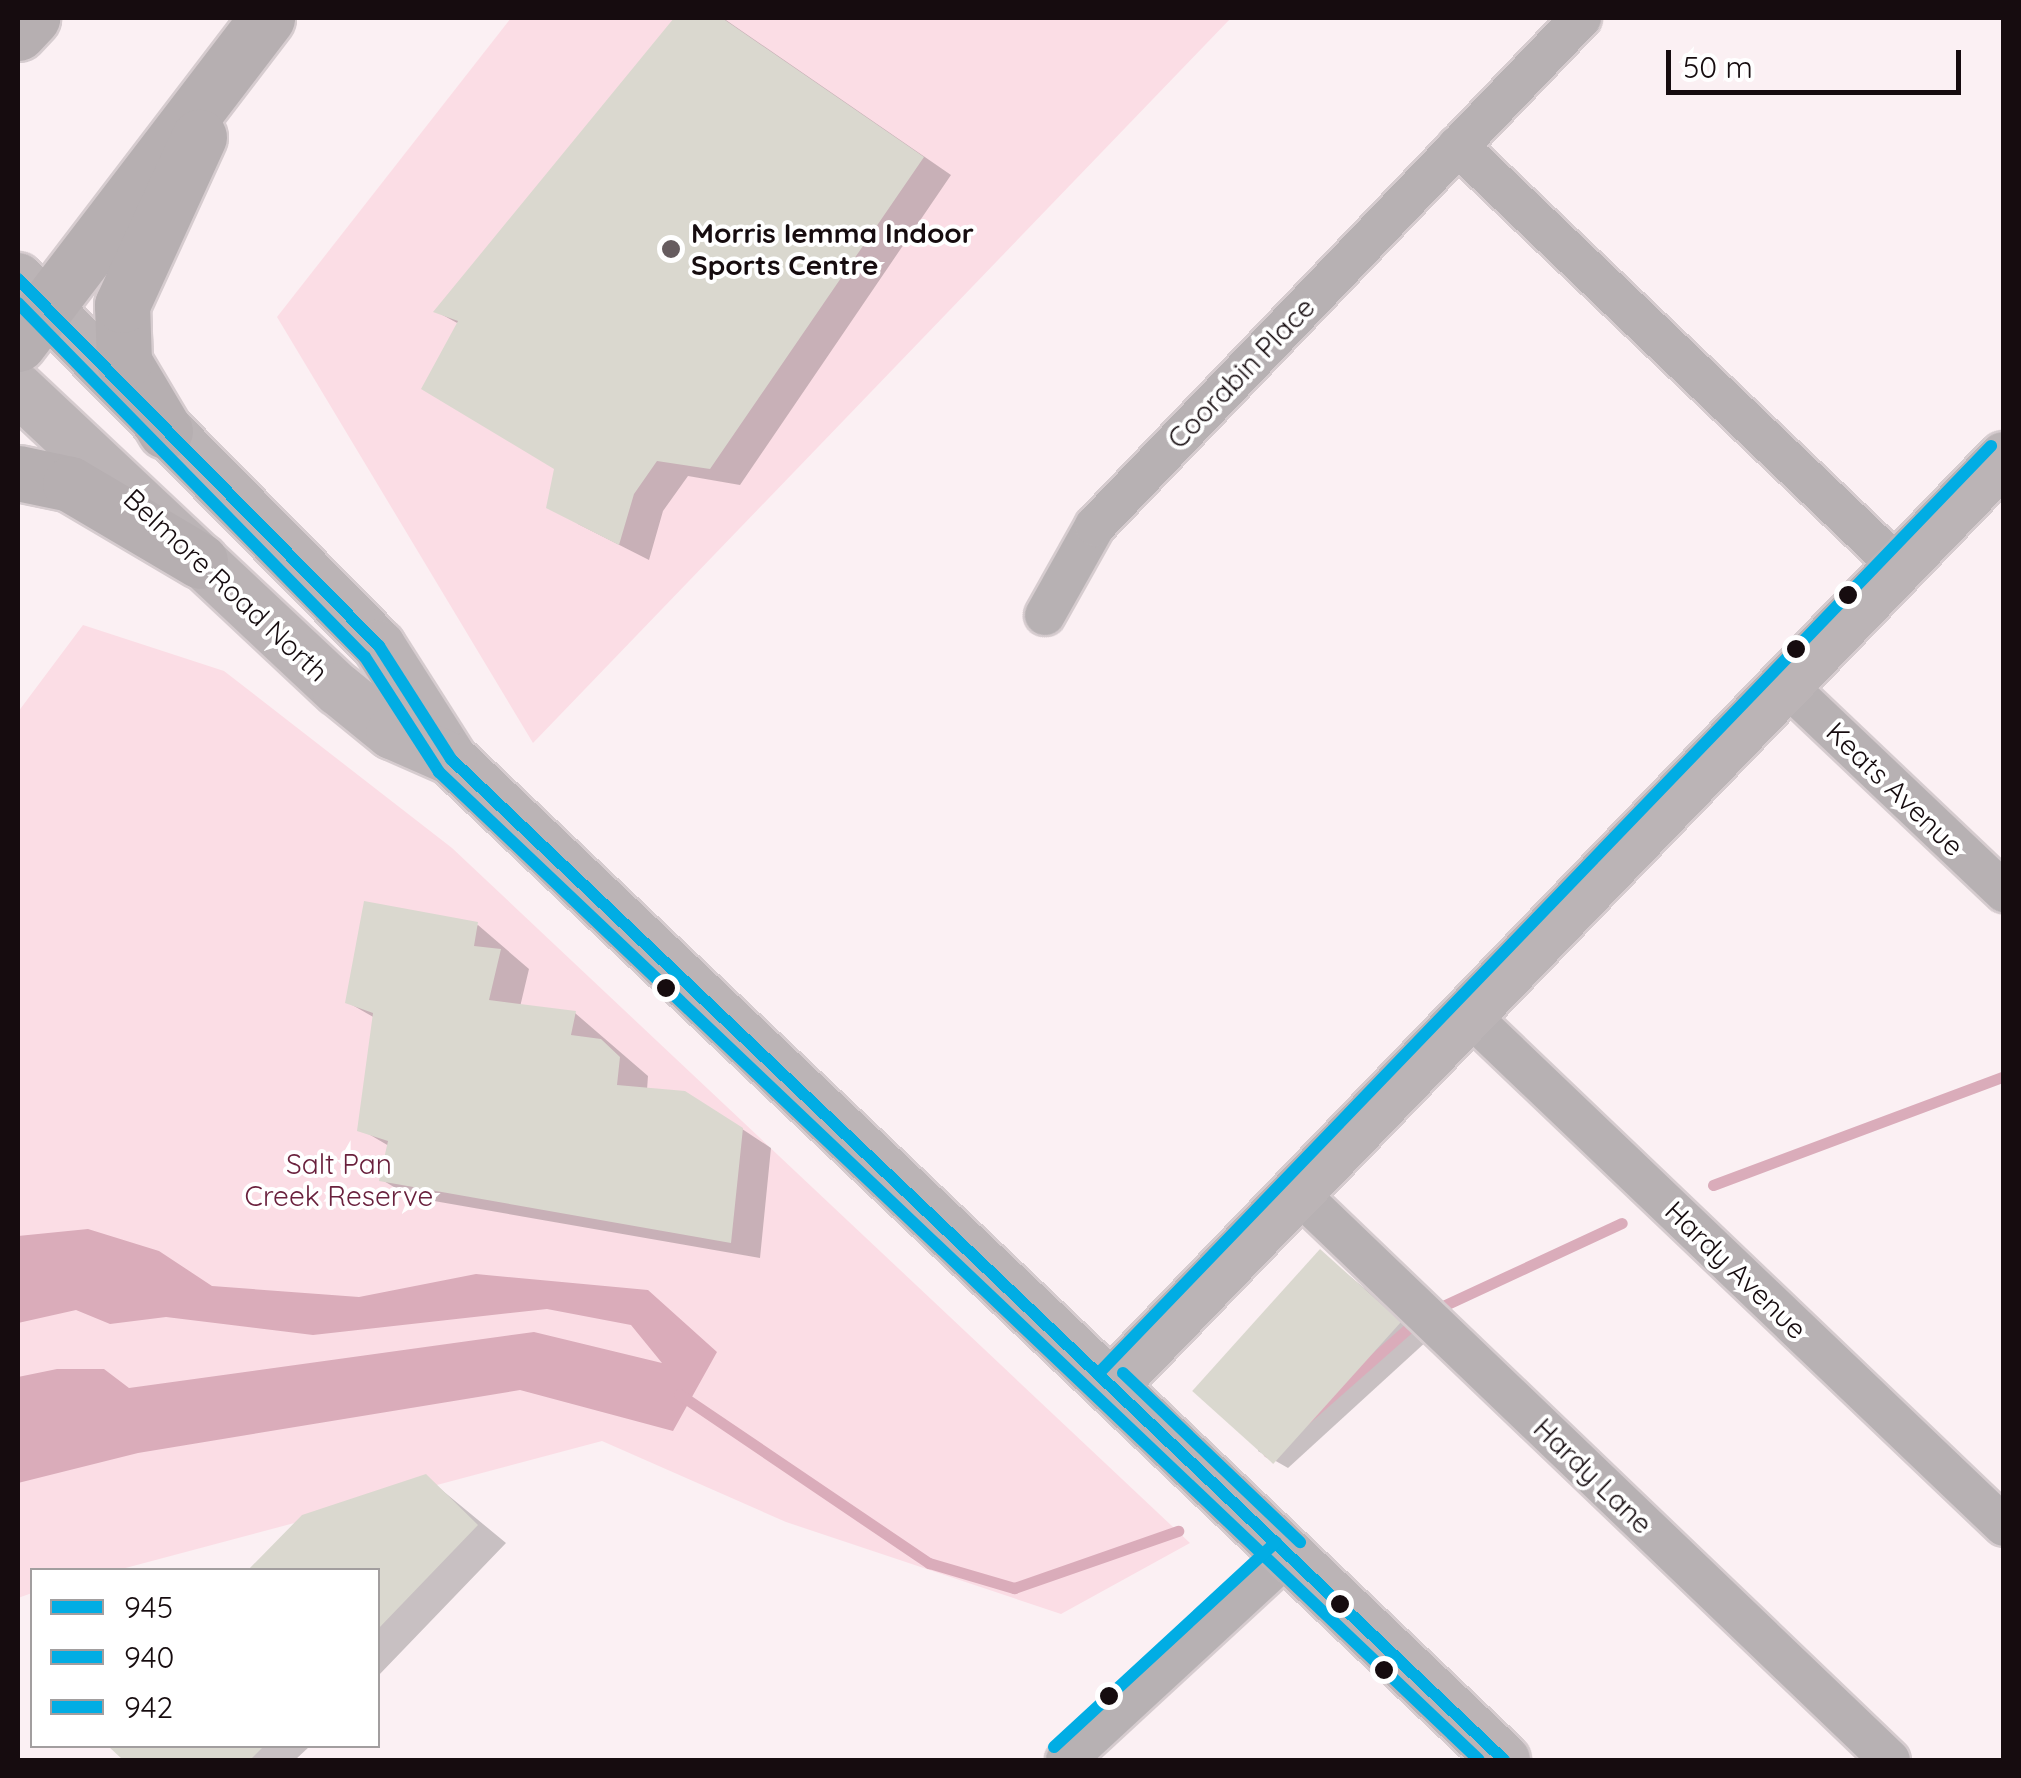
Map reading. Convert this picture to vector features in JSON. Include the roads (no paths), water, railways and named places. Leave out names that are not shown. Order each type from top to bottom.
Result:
[{"type":"highway","points":[[18,34],[32,18]]},
{"type":"highway","points":[[26,310],[235,62],[267,18]]},
{"type":"highway","points":[[164,432],[124,362],[122,305],[235,62]]},
{"type":"highway","points":[[18,474],[70,484],[200,562]]},
{"type":"main road","name":"Belmore Road North","points":[[26,310],[164,432],[379,646],[451,760],[1504,1760]]},
{"type":"main road","name":"Belmore Road North","points":[[18,389],[200,562],[392,732],[451,760]]},
{"type":"main road","points":[[1111,1386],[2004,458]]},
{"type":"street","name":"Coorabin Place","points":[[1045,614],[1094,526],[1582,18]]},
{"type":"street","points":[[1458,146],[1898,568]]},
{"type":"street","name":"Keats Avenue","points":[[1786,685],[2004,892]]},
{"type":"street","name":"Hardy Avenue","points":[[1468,1014],[2004,1526]]},
{"type":"street","name":"Hardy Lane","points":[[1297,1192],[1890,1760]]},
{"type":"street","points":[[1066,1760],[1288,1554]]},
{"type":"waterway","points":[[1713,1185],[2004,1076]]},
{"type":"waterway","points":[[1443,1306],[1622,1223]]},
{"type":"waterway","points":[[1268,1452],[1411,1326]]},
{"type":"waterway","points":[[679,1394],[929,1563],[1014,1588],[1178,1531]]},
{"type":"place","name":"Morris Iemma Indoor Sports Centre","points":[[671,249]]},
{"type":"park label","name":"Salt Pan Creek Reserve","points":[[339,1180]]}]
